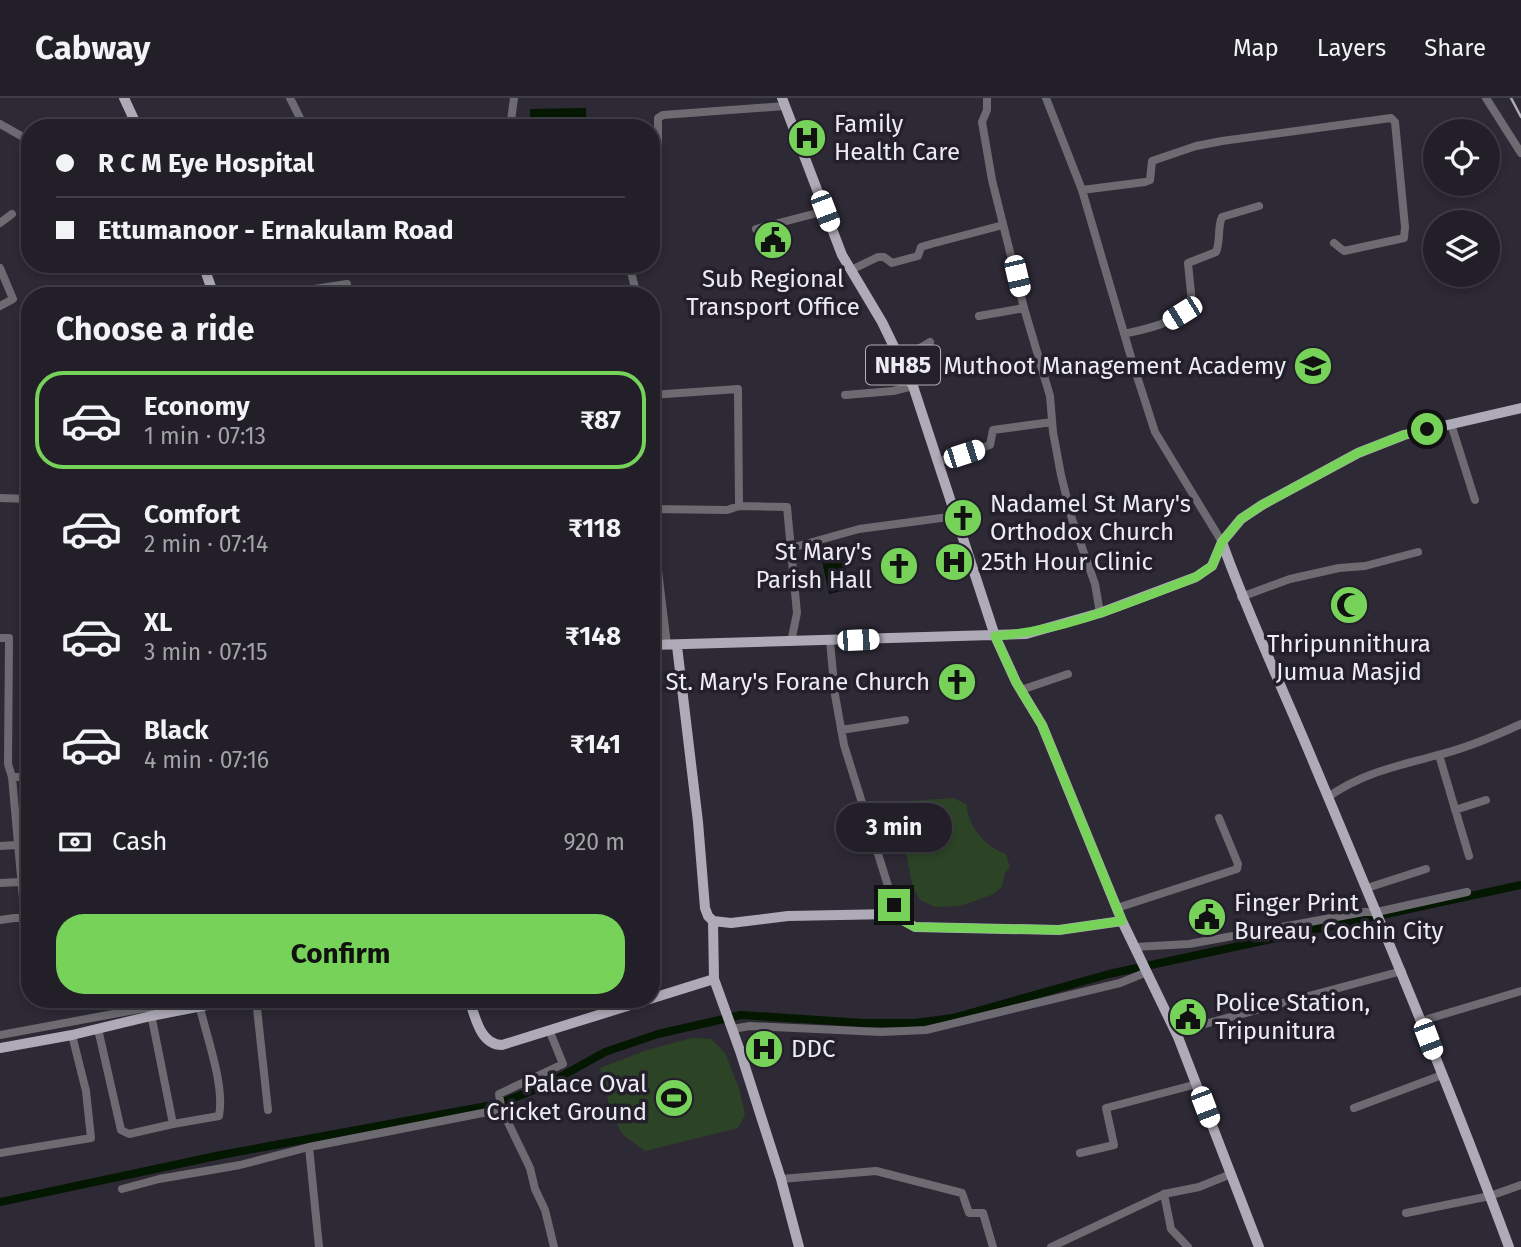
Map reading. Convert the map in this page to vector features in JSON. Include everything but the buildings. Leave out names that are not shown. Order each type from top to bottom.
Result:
[{"type":"main road","points":[[124,98],[134,119]]},
{"type":"main road","name":"NH85","points":[[783,102],[842,255],[882,322],[913,386],[995,636],[1021,690],[1042,725],[1122,921],[1175,1032],[1259,1247]]},
{"type":"main road","points":[[660,645],[1026,634],[1100,613],[1196,577],[1212,566],[1222,542],[1241,519],[1358,453],[1404,435],[1521,408]]},
{"type":"main road","points":[[1222,542],[1241,597],[1276,671],[1402,971],[1509,1247]]},
{"type":"main road","points":[[672,646],[698,822],[705,908],[713,922],[714,979],[781,1179],[799,1247]]},
{"type":"main road","points":[[713,922],[731,923],[788,916],[892,914],[915,927],[1059,930],[1122,921]]},
{"type":"main road","points":[[660,996],[714,979]]},
{"type":"main road","points":[[0,1048],[95,1030],[147,1008]]},
{"type":"main road","points":[[472,1008],[483,1035],[493,1045],[510,1044],[624,1008]]},
{"type":"street","points":[[290,98],[300,119]]},
{"type":"street","points":[[511,119],[514,98]]},
{"type":"street","points":[[987,98],[983,131],[1003,225],[1050,396],[1061,475],[1072,519],[1095,584],[1100,613]]},
{"type":"street","points":[[1046,98],[1082,190],[1155,432],[1222,542]]},
{"type":"street","points":[[1486,98],[1521,153]]},
{"type":"street","points":[[660,119],[660,116],[783,102]]},
{"type":"street","points":[[1082,190],[1145,183],[1150,180],[1153,162],[1196,146],[1391,118],[1395,121],[1404,238],[1343,251],[1334,243]]},
{"type":"street","points":[[0,124],[21,136]]},
{"type":"street","points":[[1124,334],[1164,324],[1187,309],[1192,303],[1188,263],[1216,252],[1220,242],[1222,217],[1259,206]]},
{"type":"street","points":[[756,229],[825,211]]},
{"type":"street","points":[[0,223],[12,214]]},
{"type":"street","points":[[851,270],[878,257],[884,257],[892,263],[904,261],[918,256],[921,247],[1003,225]]},
{"type":"street","points":[[0,268],[13,299],[0,306]]},
{"type":"street","points":[[328,287],[347,284]]},
{"type":"street","points":[[979,316],[1024,308]]},
{"type":"street","points":[[901,360],[930,342]]},
{"type":"street","points":[[845,395],[893,391],[913,386]]},
{"type":"street","points":[[660,394],[738,389],[739,506]]},
{"type":"street","points":[[939,462],[990,445],[993,430],[1052,422]]},
{"type":"street","points":[[1451,424],[1475,500]]},
{"type":"street","points":[[0,498],[21,499]]},
{"type":"street","points":[[660,511],[727,510],[739,506],[787,507],[797,613],[791,642]]},
{"type":"street","points":[[791,548],[859,529],[956,516]]},
{"type":"street","points":[[1241,597],[1290,579],[1339,568],[1365,566],[1418,552]]},
{"type":"street","points":[[660,569],[672,646]]},
{"type":"street","points":[[0,638],[9,638],[8,764],[12,777],[21,887]]},
{"type":"street","points":[[830,641],[841,730],[894,905],[892,914]]},
{"type":"street","points":[[1021,690],[1068,674]]},
{"type":"street","points":[[841,730],[905,720]]},
{"type":"street","points":[[1328,797],[1374,772],[1481,742],[1521,724]]},
{"type":"street","points":[[1439,755],[1469,856]]},
{"type":"street","points":[[12,777],[21,777]]},
{"type":"street","points":[[1455,810],[1486,800]]},
{"type":"street","points":[[1117,908],[1237,869],[1238,863],[1219,818]]},
{"type":"street","points":[[0,846],[17,845]]},
{"type":"street","points":[[1367,888],[1426,869]]},
{"type":"street","points":[[0,883],[20,882]]},
{"type":"street","points":[[1137,952],[1364,912],[1377,912],[1467,892]]},
{"type":"street","points":[[0,920],[21,917]]},
{"type":"street","points":[[1175,1032],[1402,971]]},
{"type":"street","points":[[731,1028],[750,1026],[881,1032],[926,1030],[1120,983],[1147,972]]},
{"type":"street","points":[[1421,1021],[1521,991]]},
{"type":"street","points":[[0,1035],[144,1008]]},
{"type":"street","points":[[149,1008],[173,1124]]},
{"type":"street","points":[[89,1019],[95,1030],[121,1130],[129,1133],[219,1116],[216,1079],[200,1008]]},
{"type":"street","points":[[257,1008],[268,1110]]},
{"type":"street","points":[[550,1032],[563,1064],[499,1094],[501,1105],[530,1168],[535,1189],[545,1210],[554,1247]]},
{"type":"street","points":[[0,1153],[91,1138],[86,1091],[72,1035]]},
{"type":"street","points":[[1354,1108],[1442,1075]]},
{"type":"street","points":[[1080,1153],[1114,1145],[1106,1108],[1197,1084]]},
{"type":"street","points":[[122,1189],[240,1165],[501,1105]]},
{"type":"street","points":[[309,1147],[319,1247]]},
{"type":"street","points":[[781,1179],[876,1171],[962,1193],[969,1213],[983,1213],[993,1247]]},
{"type":"street","points":[[1051,1247],[1164,1194],[1199,1188],[1231,1174]]},
{"type":"street","points":[[1406,1213],[1490,1196],[1521,1185]]},
{"type":"street","points":[[1164,1194],[1171,1229],[1188,1247]]},
{"type":"green space","points":[[954,798],[967,805],[974,828],[992,847],[1006,854],[1010,867],[1005,873],[1002,886],[994,894],[960,906],[935,907],[920,900],[913,888],[906,853],[895,820],[896,813],[907,801]]},
{"type":"green space","name":"Palace Oval Cricket Ground","points":[[692,1038],[711,1039],[725,1053],[739,1088],[745,1115],[738,1128],[645,1151],[622,1134],[610,1108],[600,1068],[647,1050]]},
{"type":"shaded area","points":[[586,108],[586,119],[530,119],[530,109]]},
{"type":"shaded area","points":[[841,547],[850,589],[829,594],[820,551]]},
{"type":"waterway","points":[[0,1202],[221,1155],[498,1104],[544,1086],[605,1052],[658,1034],[741,1015],[863,1023],[915,1023],[953,1018],[1109,974],[1521,885]]},
{"type":"railway","points":[[1511,98],[1521,117]]},
{"type":"place","name":"Family Health Care","points":[[807,138]]},
{"type":"place","name":"Sub Regional Transport Office","points":[[773,240]]},
{"type":"place","name":"Muthoot Management Academy","points":[[1313,366]]},
{"type":"place","name":"Nadamel St Mary's Orthodox Church","points":[[963,518]]},
{"type":"place","name":"25th Hour Clinic","points":[[954,562]]},
{"type":"place","name":"St Mary's Parish Hall","points":[[899,566]]},
{"type":"place","name":"Thripunnithura Jumua Masjid","points":[[1349,605]]},
{"type":"place","name":"St. Mary's Forane Church","points":[[957,682]]},
{"type":"place","name":"Finger Print Bureau, Cochin City","points":[[1207,917]]},
{"type":"place","name":"Police Station, Tripunitura","points":[[1188,1017]]},
{"type":"place","name":"DDC","points":[[764,1049]]},
{"type":"place","name":"Palace Oval Cricket Ground","points":[[674,1098]]},
{"type":"route","points":[[894,905],[892,914],[915,927],[1059,930],[1122,921],[1042,725],[1003,658],[995,636],[1026,634],[1083,618],[1196,577],[1212,566],[1222,542],[1241,519],[1262,505],[1358,453],[1427,429]]}]
